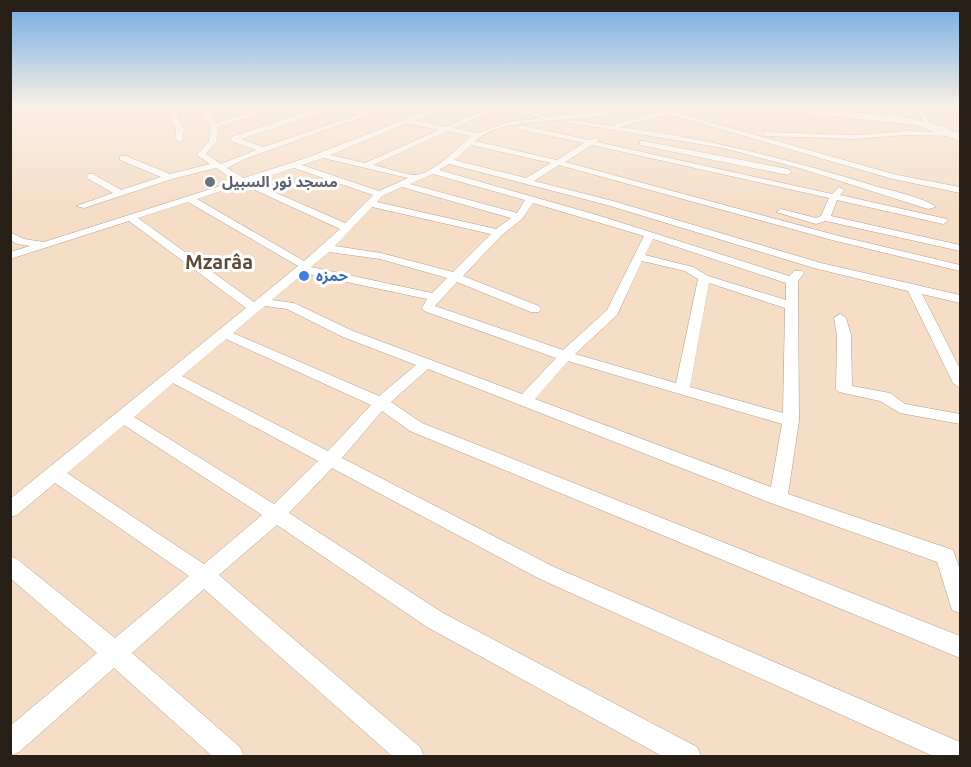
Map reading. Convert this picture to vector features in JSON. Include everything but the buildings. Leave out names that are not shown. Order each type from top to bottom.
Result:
[{"type":"street","points":[[212,142],[201,155],[243,181],[345,227]]},
{"type":"street","points":[[242,142],[264,150]]},
{"type":"street","points":[[81,206],[169,177],[219,166],[287,142]]},
{"type":"street","points":[[10,256],[322,155],[354,142]]},
{"type":"street","points":[[366,165],[419,142]]},
{"type":"street","points":[[10,510],[327,248],[379,194],[432,171],[448,161],[470,142]]},
{"type":"street","points":[[486,142],[557,164],[590,170],[836,238],[960,268]]},
{"type":"street","points":[[493,142],[567,157],[806,219],[816,221],[825,219],[960,248]]},
{"type":"street","points":[[526,182],[591,142],[943,221]]},
{"type":"street","points":[[655,142],[806,176]]},
{"type":"street","points":[[704,142],[765,156],[931,207]]},
{"type":"street","points":[[772,142],[896,177],[960,190]]},
{"type":"street","points":[[697,165],[721,145]]},
{"type":"street","points":[[322,155],[415,177]]},
{"type":"street","points":[[123,158],[169,177]]},
{"type":"street","points":[[448,161],[610,203],[806,263],[960,299]]},
{"type":"street","points":[[294,164],[379,194]]},
{"type":"street","points":[[432,171],[531,199],[792,281]]},
{"type":"street","points":[[90,176],[120,193]]},
{"type":"street","points":[[825,219],[834,197],[846,181]]},
{"type":"street","points":[[400,184],[519,217]]},
{"type":"street","points":[[188,198],[303,267],[429,300],[566,356],[791,421]]},
{"type":"street","points":[[429,300],[456,277],[498,233],[519,217],[531,199]]},
{"type":"street","points":[[369,203],[498,233]]},
{"type":"street","points":[[129,216],[258,305],[290,306],[348,334],[524,402],[744,483],[778,498],[953,557],[960,602]]},
{"type":"street","points":[[10,235],[21,242],[48,244]]},
{"type":"street","points":[[524,402],[566,356],[612,312],[649,236]]},
{"type":"street","points":[[327,248],[381,256],[456,277],[535,309]]},
{"type":"street","points":[[640,257],[689,269],[704,278],[791,306]]},
{"type":"street","points":[[778,498],[791,421],[792,281],[806,263]]},
{"type":"street","points":[[682,391],[704,278]]},
{"type":"street","points":[[913,288],[960,383]]},
{"type":"street","points":[[840,318],[844,335],[844,389],[885,397],[900,408],[960,419]]},
{"type":"street","points":[[223,333],[381,403],[416,427],[960,647]]},
{"type":"street","points":[[10,742],[276,514],[332,458],[381,403],[426,363]]},
{"type":"street","points":[[171,376],[332,458],[547,573],[960,755]]},
{"type":"street","points":[[122,416],[276,514],[435,620],[688,756]]},
{"type":"street","points":[[54,473],[205,576],[411,756]]},
{"type":"street","points":[[10,565],[115,653],[231,756]]},
{"type":"place","name":"مسجد نور السبيل","points":[[210,182]]},
{"type":"place","name":"حمزه","points":[[304,276]]},
{"type":"district","name":"Mzarâa","points":[[219,262]]}]
